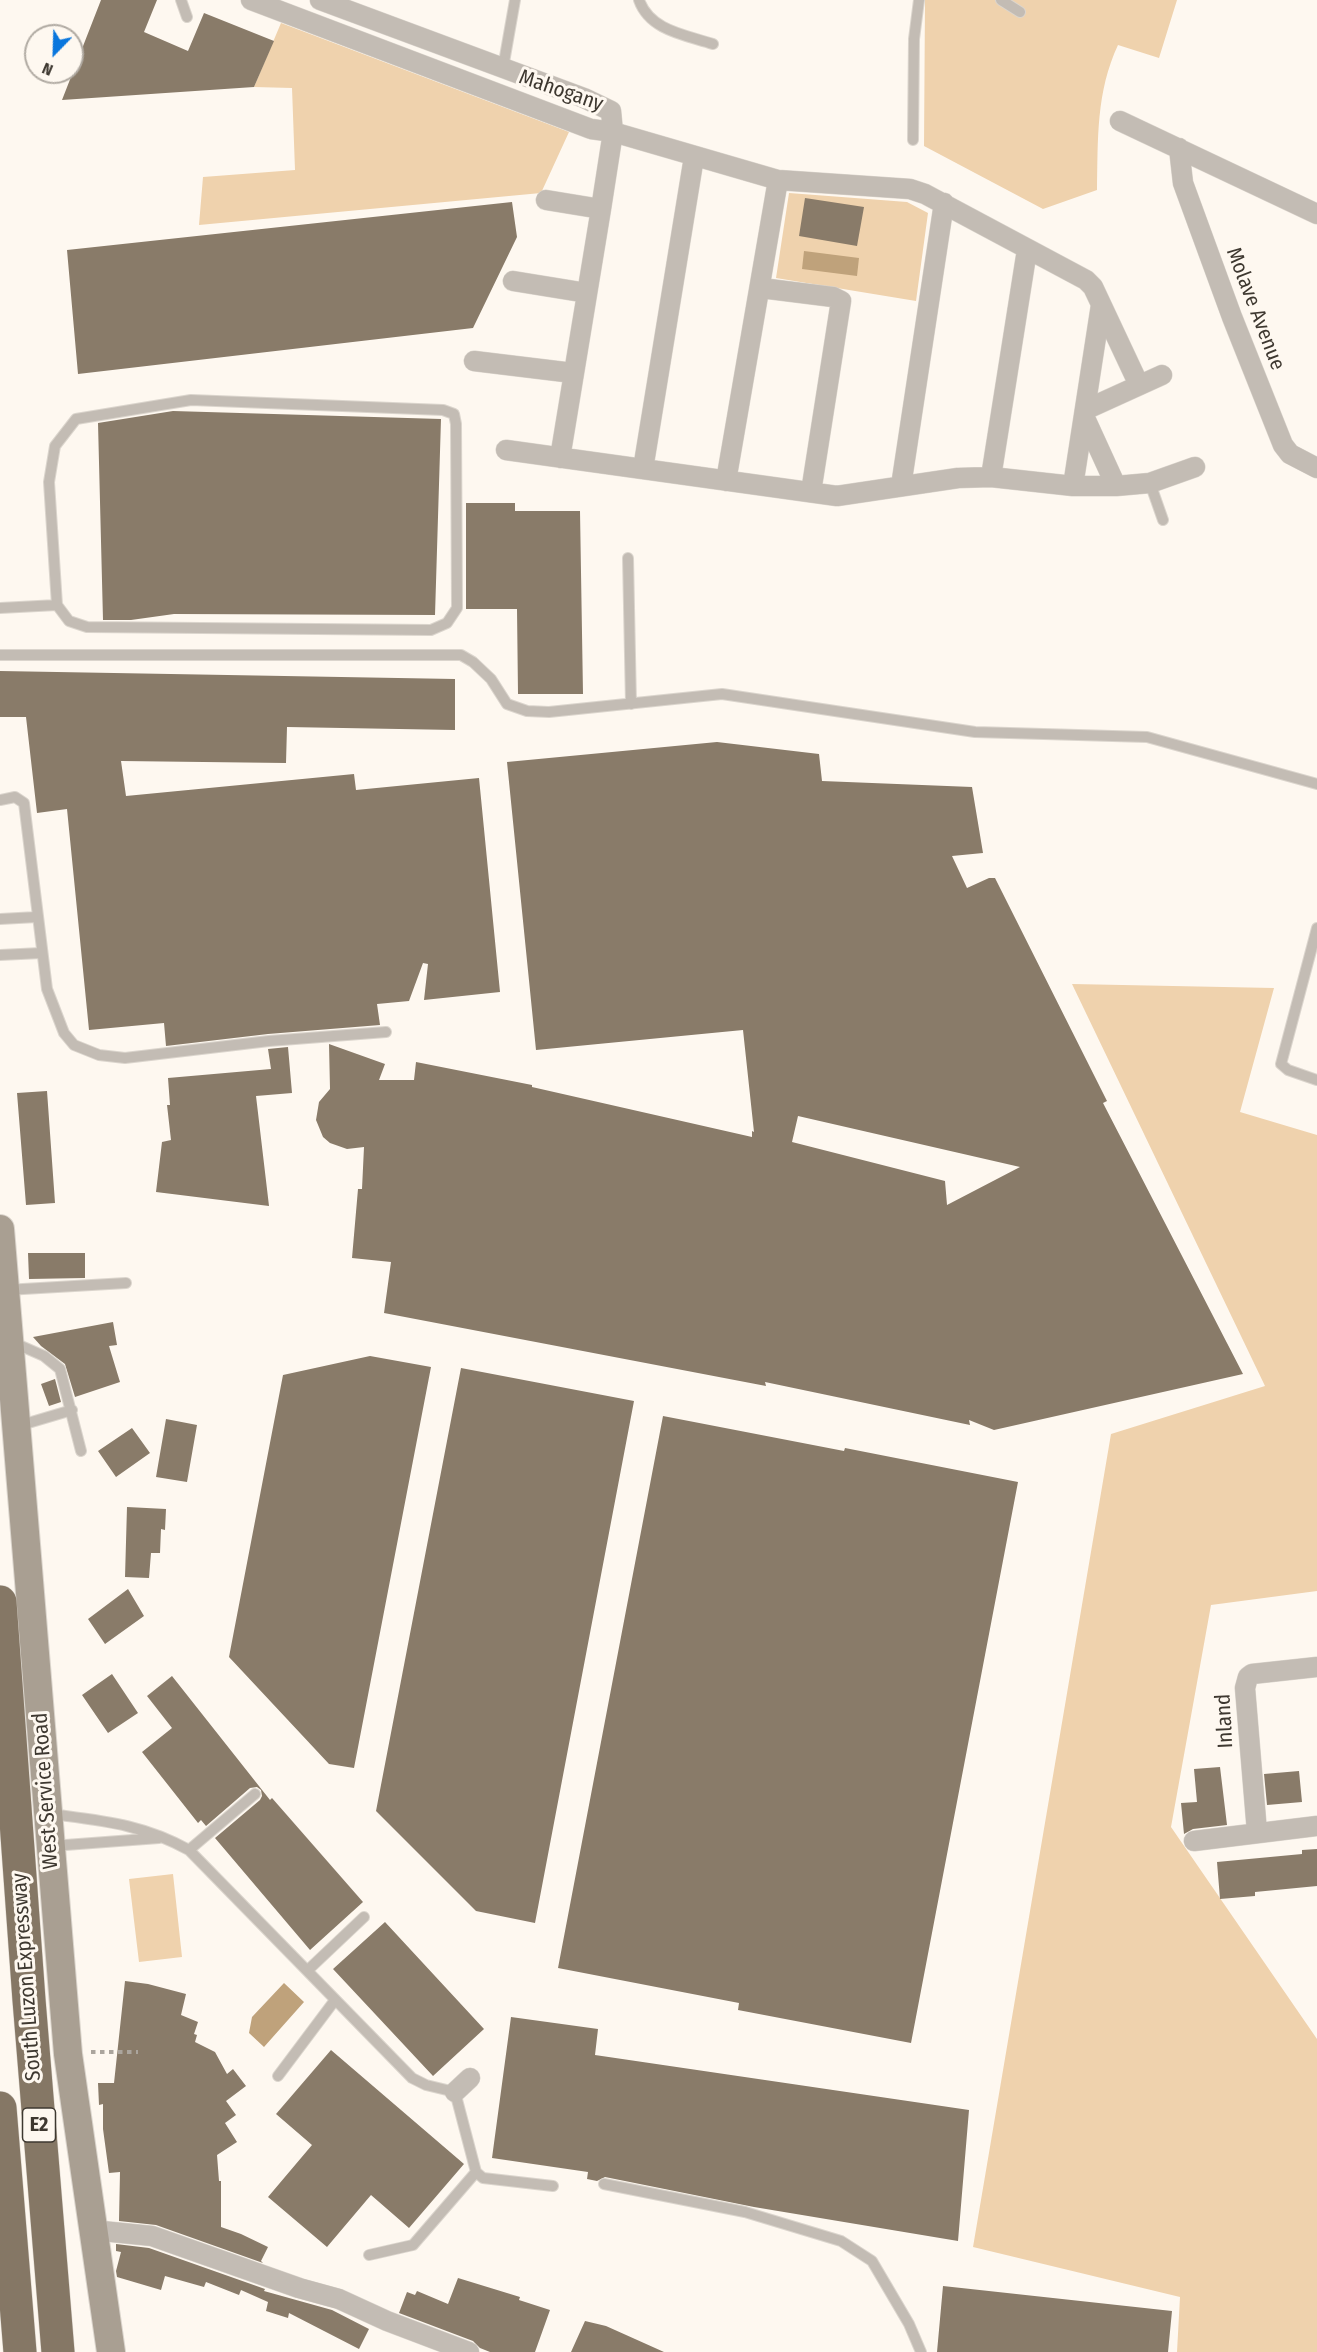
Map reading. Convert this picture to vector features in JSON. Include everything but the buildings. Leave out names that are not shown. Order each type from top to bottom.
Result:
[{"type":"highway","name":"South Luzon Expressway","points":[[0,1602],[28,1988],[58,2352]]},
{"type":"highway","name":"E2","points":[[0,2108],[20,2352]]},
{"type":"main road","name":"West Service Road","points":[[0,1229],[68,2054],[111,2352]]},
{"type":"street","name":"Mahogany","points":[[251,0],[591,129],[613,132],[613,116],[606,108],[320,0]]},
{"type":"street","points":[[533,107],[543,83]]},
{"type":"street","points":[[1120,121],[1317,214]]},
{"type":"street","points":[[560,458],[613,132],[778,180],[910,189],[944,203],[1086,280],[1093,286],[1138,385]]},
{"type":"street","name":"Molave Avenue","points":[[1179,148],[1183,183],[1282,445],[1285,450],[1317,468]]},
{"type":"street","points":[[643,469],[694,157]]},
{"type":"street","points":[[726,481],[778,180]]},
{"type":"street","points":[[546,201],[601,209]]},
{"type":"street","points":[[901,486],[944,203]]},
{"type":"street","points":[[991,477],[1027,250]]},
{"type":"street","points":[[513,281],[587,292]]},
{"type":"street","points":[[761,288],[834,297],[841,301],[811,492]]},
{"type":"street","points":[[1073,486],[1101,304]]},
{"type":"street","points":[[474,361],[573,373]]},
{"type":"street","points":[[1084,413],[1162,375]]},
{"type":"street","points":[[1084,413],[1116,486]]},
{"type":"street","points":[[506,450],[837,496],[958,478],[991,477],[1073,486],[1116,486],[1150,483],[1195,467]]},
{"type":"street","name":"Inland","points":[[1257,1832],[1245,1688],[1248,1677],[1252,1674],[1317,1667]]},
{"type":"street","points":[[1194,1841],[1317,1826]]},
{"type":"street","points":[[455,2092],[470,2078]]},
{"type":"street","points":[[92,2230],[152,2235],[299,2288],[339,2299],[469,2352]]},
{"type":"lane","points":[[181,0],[187,17]]},
{"type":"lane","points":[[503,68],[515,0]]},
{"type":"lane","points":[[639,0],[644,12],[656,25],[713,44]]},
{"type":"lane","points":[[913,140],[914,39],[919,0]]},
{"type":"lane","points":[[1001,0],[1020,12]]},
{"type":"lane","points":[[191,400],[443,410],[454,414],[456,424],[457,608],[447,623],[431,630],[87,627],[69,621],[57,605],[49,482],[55,446],[76,419],[191,400]]},
{"type":"lane","points":[[1150,483],[1163,520]]},
{"type":"lane","points":[[628,558],[631,704]]},
{"type":"lane","points":[[0,608],[57,605]]},
{"type":"lane","points":[[0,655],[461,655],[473,662],[491,679],[507,704],[527,711],[549,712],[722,694],[975,732],[1147,737],[1317,784]]},
{"type":"lane","points":[[0,800],[15,797],[24,803],[36,917],[47,989],[63,1033],[74,1045],[99,1055],[125,1058],[269,1041],[386,1032]]},
{"type":"lane","points":[[0,919],[36,917]]},
{"type":"lane","points":[[1317,928],[1281,1064],[1288,1070],[1317,1080]]},
{"type":"lane","points":[[0,955],[41,953]]},
{"type":"lane","points":[[5,1290],[126,1283]]},
{"type":"lane","points":[[9,1341],[44,1356],[60,1369],[81,1451]]},
{"type":"lane","points":[[16,1427],[72,1410]]},
{"type":"lane","points":[[189,1850],[255,1794]]},
{"type":"lane","points":[[48,1814],[119,1823],[166,1837],[189,1850],[309,1970],[335,2000],[412,2078],[426,2085],[455,2092],[476,2172],[483,2178],[553,2186]]},
{"type":"lane","points":[[51,1846],[166,1837]]},
{"type":"lane","points":[[309,1970],[364,1917]]},
{"type":"lane","points":[[278,2076],[335,2000]]},
{"type":"lane","points":[[369,2255],[413,2245],[476,2172]]},
{"type":"lane","points":[[604,2184],[745,2212],[841,2241],[872,2261],[909,2324],[921,2352]]},
{"type":"path","points":[[68,2054],[138,2052]]},
{"type":"shaded area","points":[[925,0],[1177,0],[1159,58],[1118,45],[1102,98],[1098,134],[1097,190],[1043,209],[924,146]]},
{"type":"shaded area","points":[[281,23],[569,132],[541,193],[199,225],[203,177],[295,170],[292,88],[254,87]]},
{"type":"shaded area","points":[[789,193],[907,202],[928,213],[916,301],[776,278]]},
{"type":"shaded area","points":[[804,251],[859,258],[857,276],[802,269]]},
{"type":"shaded area","points":[[1072,984],[1274,988],[1240,1112],[1317,1135],[1317,1591],[1211,1605],[1171,1827],[1317,2039],[1317,2352],[1177,2352],[1180,2297],[973,2247],[1111,1434],[1265,1386]]},
{"type":"shaded area","points":[[173,1874],[182,1957],[139,1962],[129,1879]]},
{"type":"shaded area","points":[[284,1983],[304,2002],[264,2047],[249,2033],[252,2017]]}]
